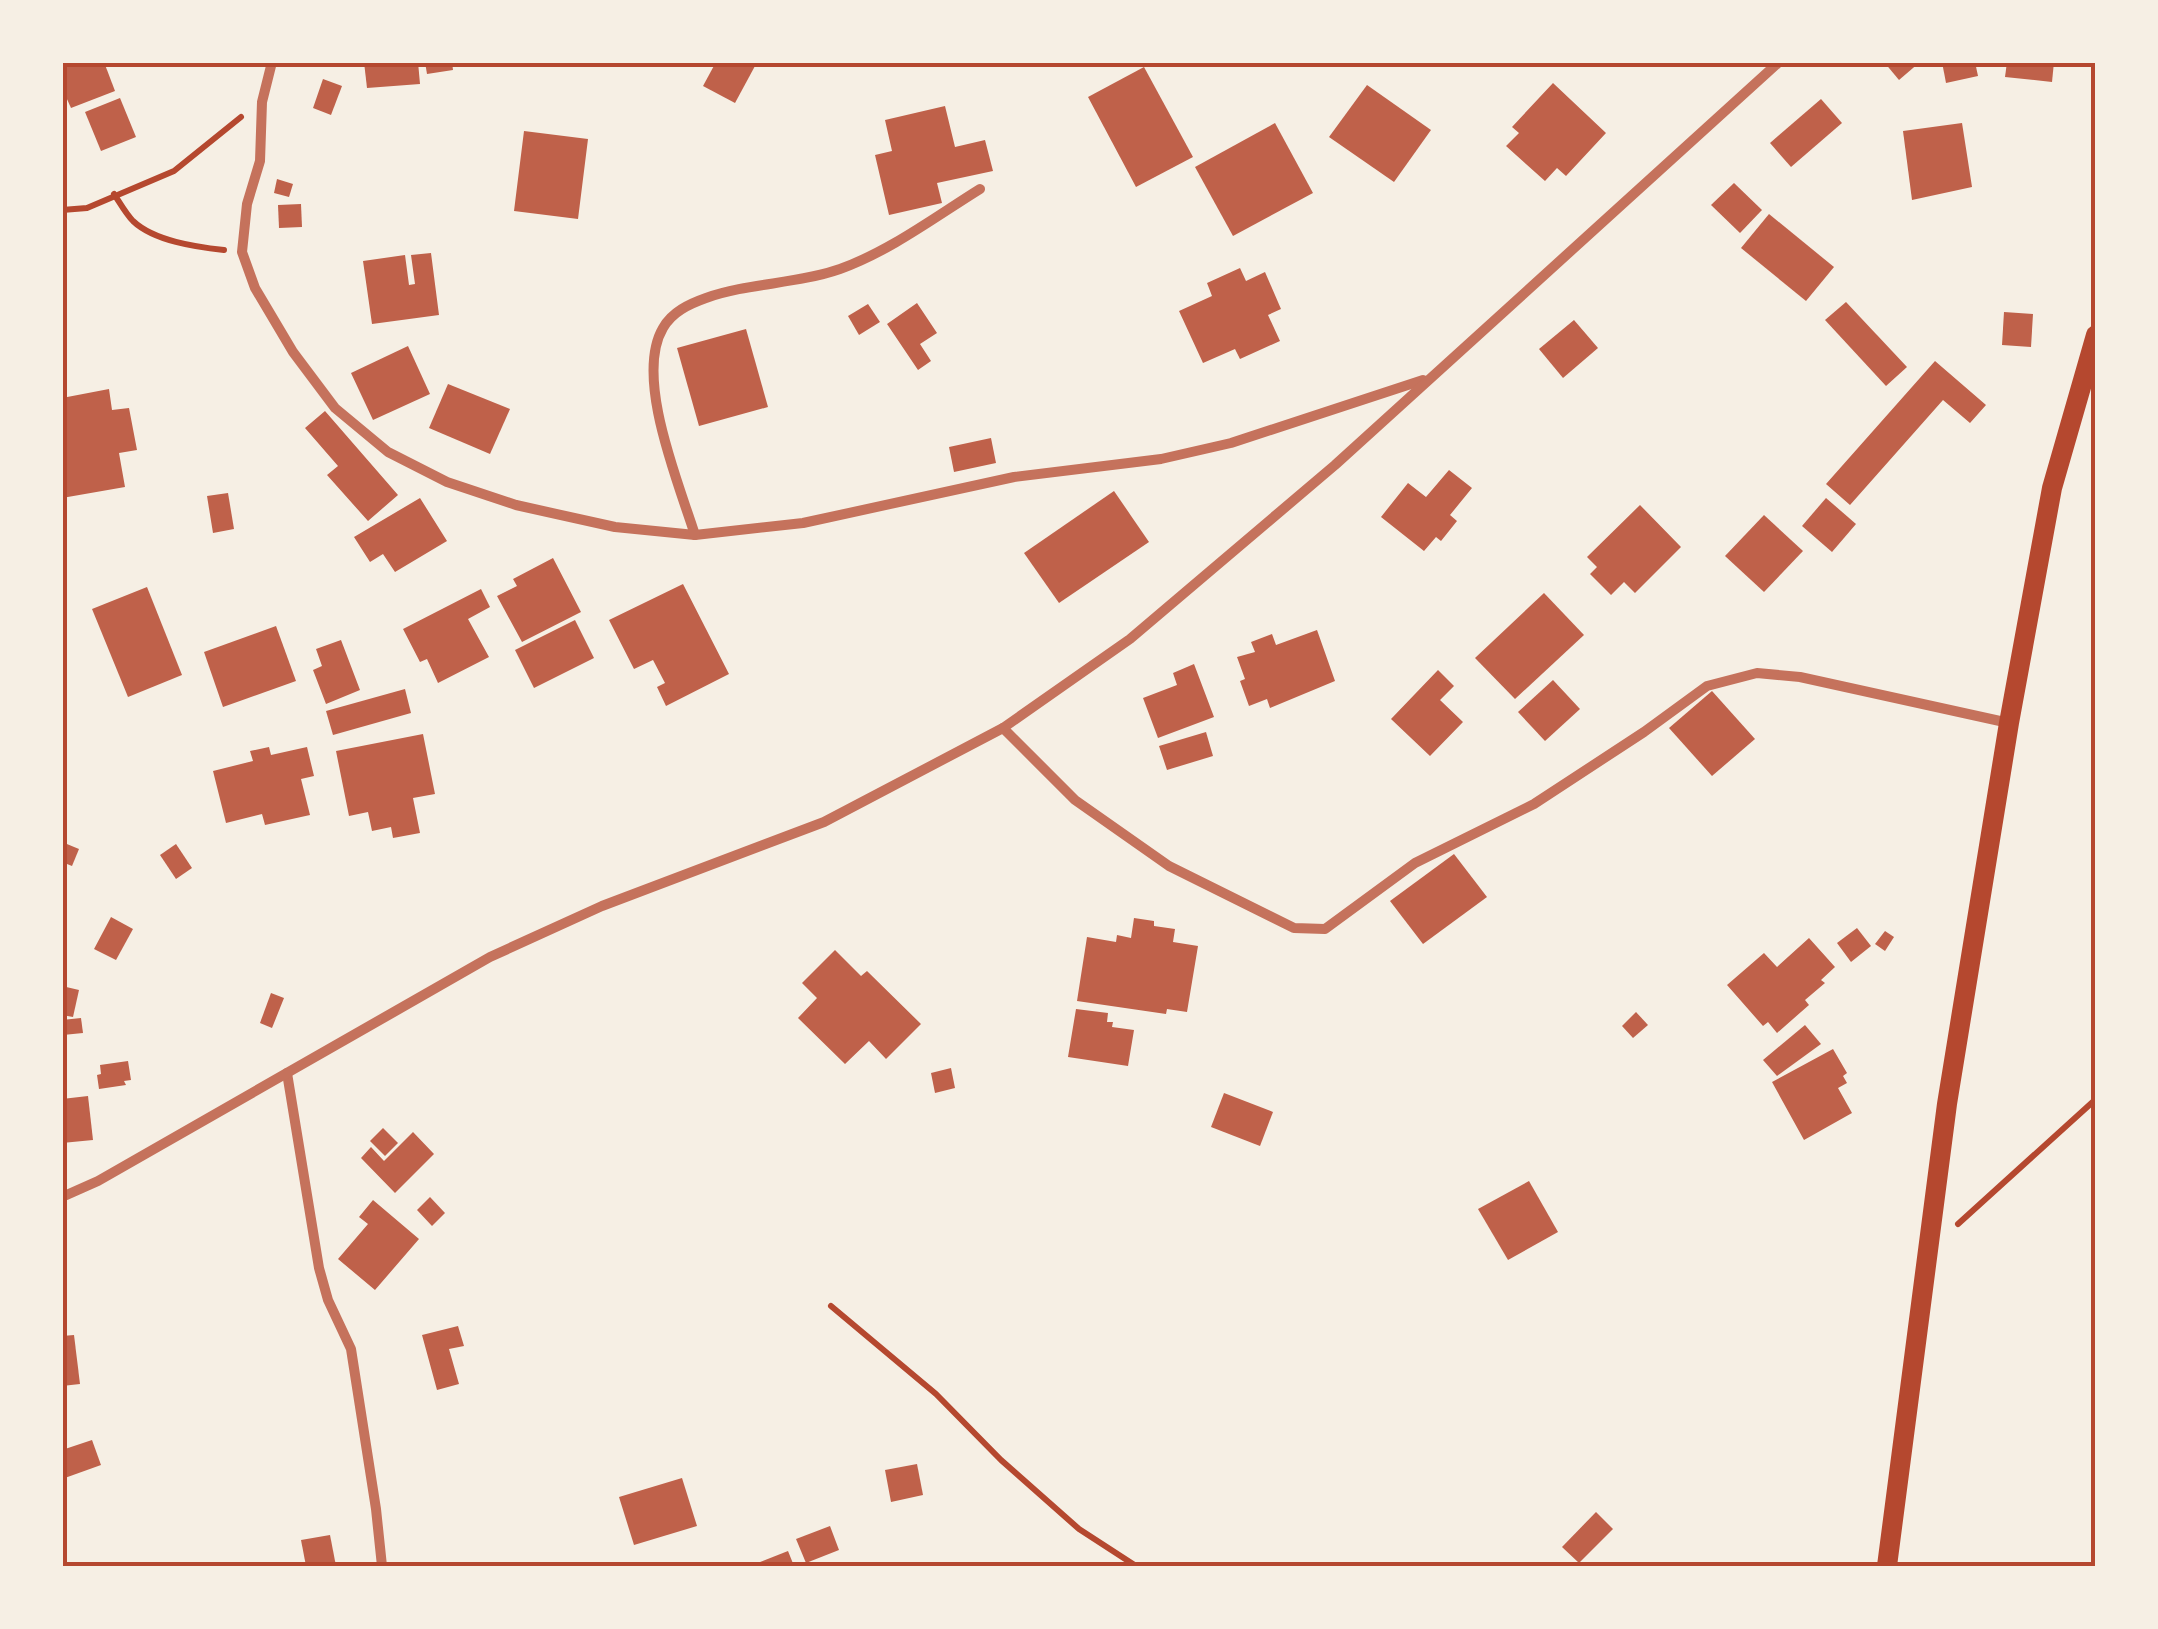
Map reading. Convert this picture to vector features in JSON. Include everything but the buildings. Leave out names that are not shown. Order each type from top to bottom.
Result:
[{"type":"main road","points":[[1887,1566],[1947,1104],[2008,723],[2052,488],[2096,335]]},
{"type":"street","points":[[272,62],[262,102],[260,161],[247,204],[242,252],[255,288],[293,352],[334,408],[388,452],[448,482],[516,505],[615,527],[694,535],[803,523],[1014,477],[1161,459],[1231,443],[1429,378]]},
{"type":"street","points":[[62,1197],[98,1181],[490,957],[602,906],[824,822],[1003,728],[1130,639],[1335,465],[1779,62]]},
{"type":"street","points":[[694,535],[660,418],[654,372],[655,346],[663,326],[678,310],[709,297],[841,269],[893,244],[980,188]]},
{"type":"street","points":[[1003,728],[1075,800],[1168,866],[1294,928],[1325,929],[1416,863],[1534,804],[1707,686],[1757,672],[1800,677],[2008,723]]},
{"type":"street","points":[[287,1073],[319,1268],[328,1300],[351,1349],[382,1566]]},
{"type":"path","points":[[62,210],[86,208],[174,171],[262,102]]},
{"type":"path","points":[[114,194],[134,222],[158,235],[200,247],[242,252]]},
{"type":"path","points":[[1928,1252],[2032,1153],[2096,1099]]},
{"type":"path","points":[[831,1306],[936,1394],[1001,1460],[1079,1529],[1136,1566]]}]
